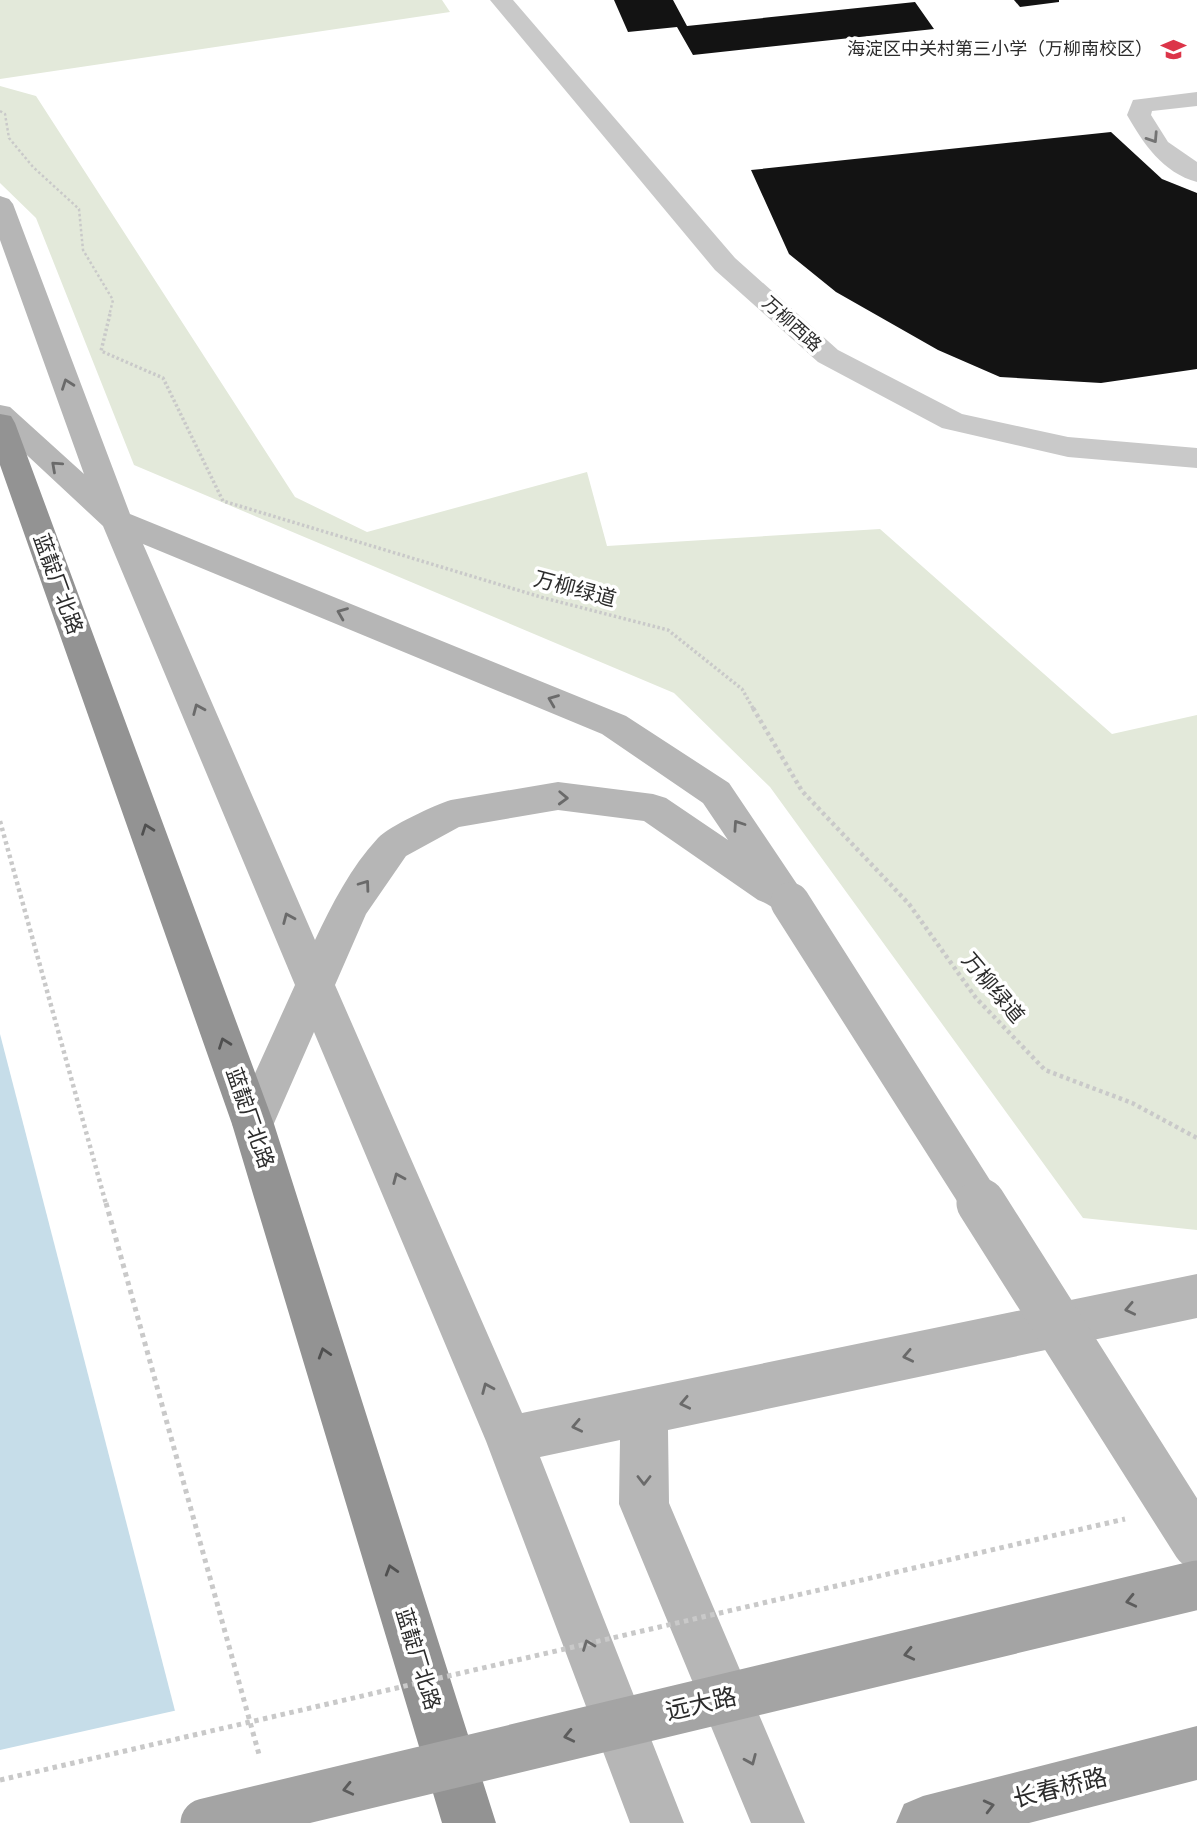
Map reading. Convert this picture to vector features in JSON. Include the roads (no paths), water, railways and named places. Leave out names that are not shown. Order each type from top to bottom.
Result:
[{"type":"highway","name":"蓝靛厂北路","points":[[0,424],[253,1124],[469,1823]]},
{"type":"main road","name":"远大路","points":[[205,1823],[1197,1585]]},
{"type":"main road","name":"长春桥路","points":[[923,1823],[1197,1754]]},
{"type":"street","name":"万柳西路","points":[[501,0],[725,264],[828,356],[953,421],[1068,447],[1197,458]]},
{"type":"street","points":[[1197,99],[1142,105],[1139,115],[1158,147],[1197,174]]},
{"type":"street","points":[[0,204],[117,521],[509,1440],[657,1823]]},
{"type":"street","points":[[0,414],[117,521],[614,725],[716,793],[790,902],[1197,1544]]},
{"type":"street","points":[[253,1124],[349,906],[393,846],[451,814],[558,796],[653,808],[790,902]]},
{"type":"street","points":[[509,1440],[1197,1296]]},
{"type":"street","points":[[644,1412],[643,1504],[778,1823]]},
{"type":"water","points":[[0,1034],[204,1823],[0,1823]]},
{"type":"place","name":"海淀区中关村第三小学（万柳南校区）","points":[[1173,49]]}]
